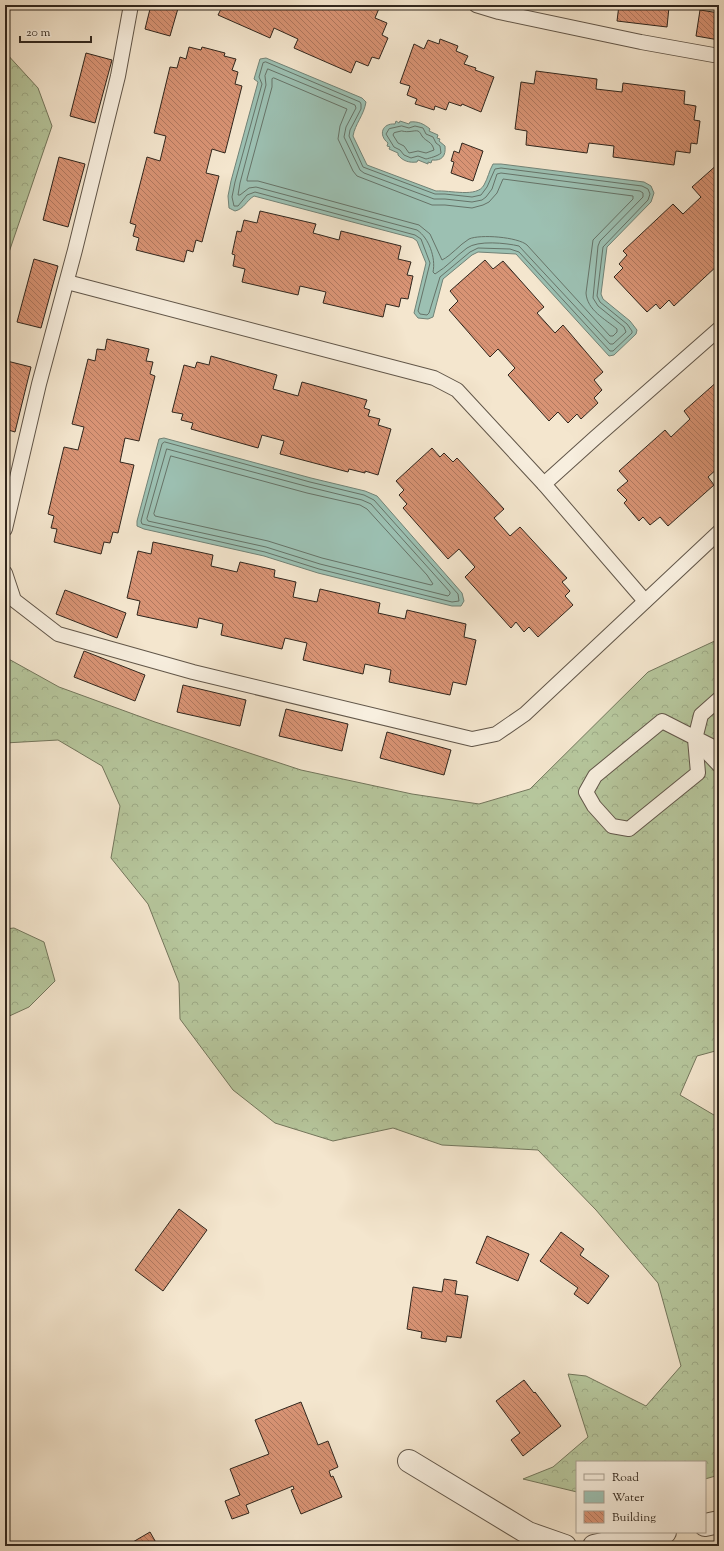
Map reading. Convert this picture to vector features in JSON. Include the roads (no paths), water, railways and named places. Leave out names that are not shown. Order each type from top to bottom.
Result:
[{"type":"street","points":[[409,1461],[528,1533],[565,1546]]},
{"type":"street","points":[[706,1525],[719,1522]]},
{"type":"street","points":[[594,1546],[659,1533]]},
{"type":"lane","points":[[5,529],[39,384],[67,282],[118,76],[131,5]]},
{"type":"lane","points":[[476,5],[500,9],[641,42],[719,56]]},
{"type":"lane","points":[[67,282],[434,378],[457,390],[544,484],[645,601]]},
{"type":"lane","points":[[544,484],[594,438],[719,329]]},
{"type":"lane","points":[[5,573],[14,600],[58,634],[193,672],[472,739],[496,734],[525,714],[719,532]]},
{"type":"lane","points":[[719,699],[701,715],[695,739],[698,773],[628,829],[612,826],[594,806],[586,792],[595,776],[662,721],[695,739],[719,750]]},
{"type":"lane","points":[[695,739],[719,765]]},
{"type":"water","points":[[266,58],[362,98],[366,102],[365,107],[353,136],[367,165],[436,191],[469,192],[481,189],[493,164],[644,182],[651,186],[654,193],[651,202],[607,247],[601,294],[603,299],[630,321],[637,330],[636,334],[614,355],[609,356],[516,254],[478,252],[472,255],[443,279],[433,317],[428,319],[418,318],[414,313],[426,263],[417,241],[413,238],[254,196],[238,210],[235,211],[229,208],[228,196],[231,181],[258,82],[254,79],[260,59]]},
{"type":"water","points":[[396,121],[399,123],[400,121],[409,124],[410,122],[421,123],[430,129],[429,131],[438,135],[437,138],[440,139],[439,141],[445,146],[445,153],[443,157],[438,160],[432,160],[431,163],[428,162],[428,164],[418,160],[417,162],[409,162],[402,159],[398,153],[389,149],[390,147],[387,146],[388,143],[383,137],[382,133],[384,127],[395,124]]},
{"type":"water","points":[[164,438],[365,491],[377,496],[462,593],[464,601],[461,606],[452,606],[318,573],[264,556],[144,529],[137,526],[137,521],[159,439]]}]
